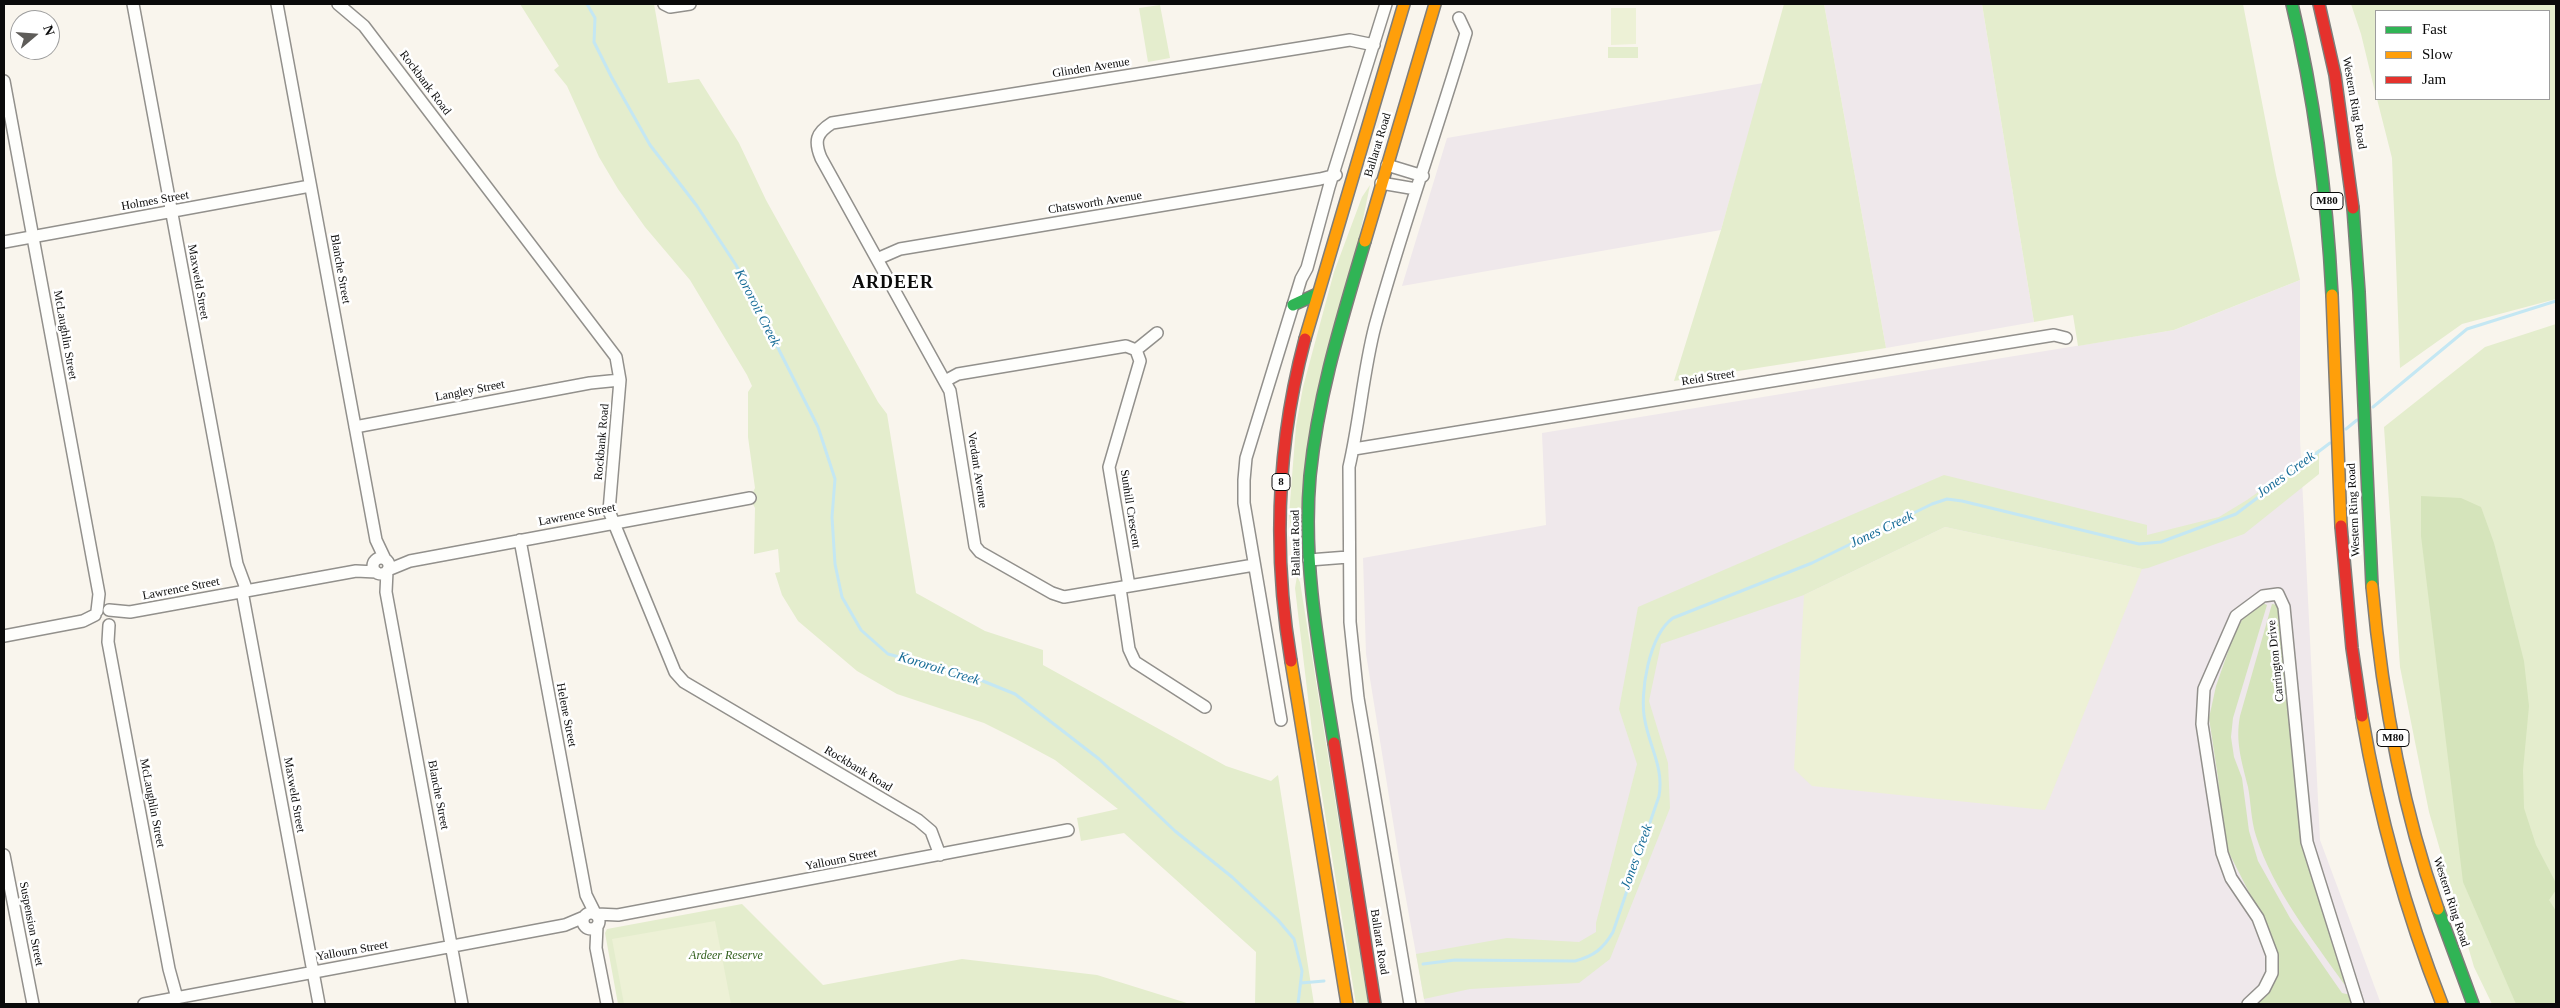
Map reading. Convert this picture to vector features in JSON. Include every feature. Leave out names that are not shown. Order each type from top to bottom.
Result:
[{"type":"highway","name":"Ballarat Road","points":[[1375,1004],[1316,632],[1294,561],[1281,483],[1284,443],[1297,369],[1318,291],[1404,4]]},
{"type":"highway","name":"Ballarat Road","points":[[1347,1004],[1286,632],[1294,561],[1310,478],[1317,420],[1331,355],[1381,183],[1379,166],[1435,4]]},
{"type":"highway","name":"Western Ring Road","points":[[2292,4],[2314,98],[2326,184],[2333,288],[2347,609],[2356,684],[2370,764],[2399,879],[2423,954],[2442,1004]]},
{"type":"highway","name":"Western Ring Road","points":[[2319,4],[2338,85],[2350,163],[2372,585],[2378,644],[2396,756],[2413,828],[2435,900],[2473,1004]]},
{"type":"highway","points":[[1354,175],[1379,166]]},
{"type":"highway","points":[[1354,175],[1381,183]]},
{"type":"highway","points":[[1293,305],[1318,291],[1307,268]]},
{"type":"street","name":"Maxweld Street","points":[[133,4],[319,1004]]},
{"type":"street","name":"Blanche Street","points":[[277,4],[462,1004]]},
{"type":"street","name":"Rockbank Road","points":[[338,4],[364,26],[616,357],[620,377],[609,511],[679,678],[925,826],[936,856]]},
{"type":"street","points":[[664,4],[670,7],[690,4]]},
{"type":"street","points":[[1281,720],[1244,503],[1246,458],[1293,305],[1307,268],[1328,179],[1374,45],[1386,4]]},
{"type":"street","name":"Ballarat Road","points":[[1410,1004],[1358,698],[1350,622],[1348,557],[1349,467],[1354,450],[1366,366],[1416,189],[1423,176],[1466,33],[1459,18]]},
{"type":"street","name":"Glinden Avenue","points":[[816,137],[832,123],[1350,40],[1374,45]]},
{"type":"street","name":"McLaughlin Street","points":[[4,81],[174,1000]]},
{"type":"street","name":"Verdant Avenue","points":[[816,137],[816,147],[820,158],[950,391],[975,546],[980,552],[1052,593],[1064,597],[1254,565]]},
{"type":"street","points":[[1379,166],[1423,176]]},
{"type":"street","name":"Chatsworth Avenue","points":[[877,259],[900,249],[1328,179],[1342,184],[1354,175]]},
{"type":"street","points":[[1381,183],[1416,189]]},
{"type":"street","name":"Holmes Street","points":[[4,242],[310,186]]},
{"type":"street","points":[[945,381],[958,374],[1126,346],[1136,350],[1156,333]]},
{"type":"street","name":"Reid Street","points":[[1354,450],[2054,335],[2066,338]]},
{"type":"street","name":"Sunhill Crescent","points":[[1136,350],[1140,361],[1109,468],[1124,587],[1129,649],[1135,662],[1205,707]]},
{"type":"street","name":"Langley Street","points":[[355,427],[620,377]]},
{"type":"street","name":"Lawrence Street","points":[[4,636],[750,498]]},
{"type":"street","name":"Helene Street","points":[[520,540],[606,1004]]},
{"type":"street","points":[[1294,561],[1348,557]]},
{"type":"street","name":"Carrington Drive","points":[[2248,1004],[2264,989],[2272,973],[2272,954],[2258,918],[2231,878],[2222,853],[2202,724],[2204,689],[2236,616],[2263,596],[2278,594],[2284,607],[2307,842],[2358,1004]]},
{"type":"street","name":"Yallourn Street","points":[[144,1004],[174,1000],[313,972],[1068,830]]},
{"type":"street","name":"Suspension Street","points":[[4,855],[31,1002]]},
{"type":"shaded area","points":[[1824,4],[1982,4],[2034,322],[1886,348]]},
{"type":"shaded area","points":[[1763,83],[1721,230],[1402,286],[1447,138]]},
{"type":"shaded area","points":[[2300,280],[2300,439],[2320,840],[2381,1004],[1425,1004],[1401,871],[1366,654],[1363,558],[1546,525],[1542,433],[2174,330]]},
{"type":"green space","points":[[520,4],[654,4],[668,83],[699,79],[739,143],[766,200],[878,402],[887,414],[916,593],[985,631],[1043,650],[1043,665],[1226,766],[1271,781],[1278,775],[1314,1004],[1255,1004],[1256,952],[1124,833],[1081,841],[1077,818],[1118,809],[1055,760],[984,723],[897,694],[857,671],[798,621],[782,595],[775,573],[780,572],[778,549],[754,554],[755,508],[750,498],[755,488],[748,437],[748,392],[752,386],[690,280],[645,227],[618,189],[599,157],[567,86],[554,70],[559,66]]},
{"type":"green space","points":[[1784,4],[1824,4],[1886,348],[1674,381],[1721,230]]},
{"type":"green space","points":[[1982,4],[2243,4],[2276,175],[2300,280],[2174,330],[2078,346],[2073,315],[2034,322]]},
{"type":"green space","points":[[2351,4],[2556,4],[2556,299],[2462,324],[2400,368],[2392,158],[2377,100],[2550,100],[2550,10],[2375,10],[2375,92],[2361,34]]},
{"type":"green space","points":[[1160,5],[1170,58],[1148,62],[1139,8]]},
{"type":"green space","points":[[1611,8],[1636,8],[1636,44],[1611,45]]},
{"type":"green space","points":[[1608,47],[1638,47],[1638,58],[1608,58]]},
{"type":"green space","points":[[1370,185],[1300,528],[1295,539],[1293,538],[1289,515],[1296,426],[1303,387],[1334,272],[1362,197]]},
{"type":"green space","points":[[2556,324],[2556,1004],[2492,1004],[2474,967],[2429,812],[2400,667],[2384,427],[2485,347]]},
{"type":"green space","points":[[2319,449],[2319,474],[2244,534],[2148,568],[2142,569],[1945,527],[1804,595],[1661,644],[1649,701],[1668,763],[1670,808],[1610,959],[1579,983],[1470,989],[1424,999],[1416,954],[1507,938],[1579,942],[1596,932],[1596,923],[1637,764],[1619,709],[1638,607],[1944,475],[2147,525],[2147,535],[2219,517],[2247,500]]},
{"type":"green space","points":[[2421,496],[2461,498],[2481,507],[2494,543],[2524,661],[2529,706],[2523,770],[2524,808],[2536,845],[2556,883],[2556,890],[2549,900],[2556,911],[2556,1004],[2516,1004],[2463,882],[2421,536]]},
{"type":"green space","points":[[1945,527],[2142,569],[2045,810],[1812,786],[1794,769],[1804,595]]},
{"type":"green space","points":[[1297,576],[1300,582],[1368,1004],[1356,1004],[1313,740],[1295,588]]},
{"type":"green space","points":[[2263,603],[2267,605],[2233,718],[2231,737],[2234,757],[2242,778],[2249,831],[2258,861],[2290,918],[2342,993],[2355,996],[2358,1004],[2256,1004],[2276,963],[2254,902],[2228,851],[2222,828],[2218,778],[2209,718],[2216,686],[2236,629],[2246,614]]},
{"type":"green space","points":[[2272,604],[2278,605],[2304,818],[2351,981],[2344,984],[2294,913],[2272,875],[2263,856],[2253,824],[2238,735],[2240,716]]},
{"type":"green space","name":"Ardeer Reserve","points":[[742,904],[823,985],[962,959],[1097,975],[1190,1004],[618,1004],[605,933],[607,929]]},
{"type":"green space","points":[[715,921],[731,1004],[624,1004],[612,939]]},
{"type":"waterway","name":"Kororoit Creek","points":[[587,4],[595,18],[594,42],[611,76],[650,145],[697,206],[736,265],[818,427],[835,479],[832,517],[835,564],[842,597],[861,630],[888,654],[973,677],[1015,694],[1099,759],[1175,831],[1232,877],[1278,920],[1294,939],[1302,971],[1298,1004]]},
{"type":"waterway","name":"Jones Creek","points":[[2373,407],[2467,329],[2556,301]]},
{"type":"waterway","name":"Jones Creek","points":[[2346,429],[2357,420]]},
{"type":"waterway","name":"Jones Creek","points":[[1423,964],[1455,960],[1575,961],[1588,957],[1597,951],[1609,938],[1613,932],[1659,796],[1660,776],[1647,731],[1643,710],[1643,696],[1652,651],[1658,637],[1673,618],[1812,563],[1932,504],[1947,499],[2139,544],[2161,542],[2236,514],[2330,443]]},
{"type":"waterway","name":"Jones Creek","points":[[1301,983],[1324,981]]},
{"type":"traffic: fast","points":[[2292,4],[2319,148],[2327,221],[2332,295]]},
{"type":"traffic: fast","points":[[2353,208],[2359,292],[2372,586]]},
{"type":"traffic: fast","points":[[1334,743],[1318,644],[1310,577],[1308,543],[1310,476],[1325,387],[1365,241]]},
{"type":"traffic: fast","points":[[1293,305],[1317,294]]},
{"type":"traffic: fast","points":[[2438,909],[2473,1004]]},
{"type":"traffic: slow","points":[[1305,339],[1404,4]]},
{"type":"traffic: slow","points":[[1365,241],[1435,4]]},
{"type":"traffic: slow","points":[[2332,295],[2341,526]]},
{"type":"traffic: slow","points":[[2372,586],[2381,668],[2403,790],[2413,830],[2438,909]]},
{"type":"traffic: slow","points":[[1291,661],[1347,1004]]},
{"type":"traffic: slow","points":[[2362,716],[2376,790],[2394,862],[2416,933],[2442,1004]]},
{"type":"traffic: jam","points":[[2319,4],[2335,75],[2353,208]]},
{"type":"traffic: jam","points":[[1291,661],[1285,621],[1282,580],[1280,540],[1281,499],[1288,419],[1305,339]]},
{"type":"traffic: jam","points":[[2341,526],[2352,648],[2362,716]]},
{"type":"traffic: jam","points":[[1334,743],[1375,1004]]},
{"type":"district","name":"ARDEER","points":[[893,283]]}]
